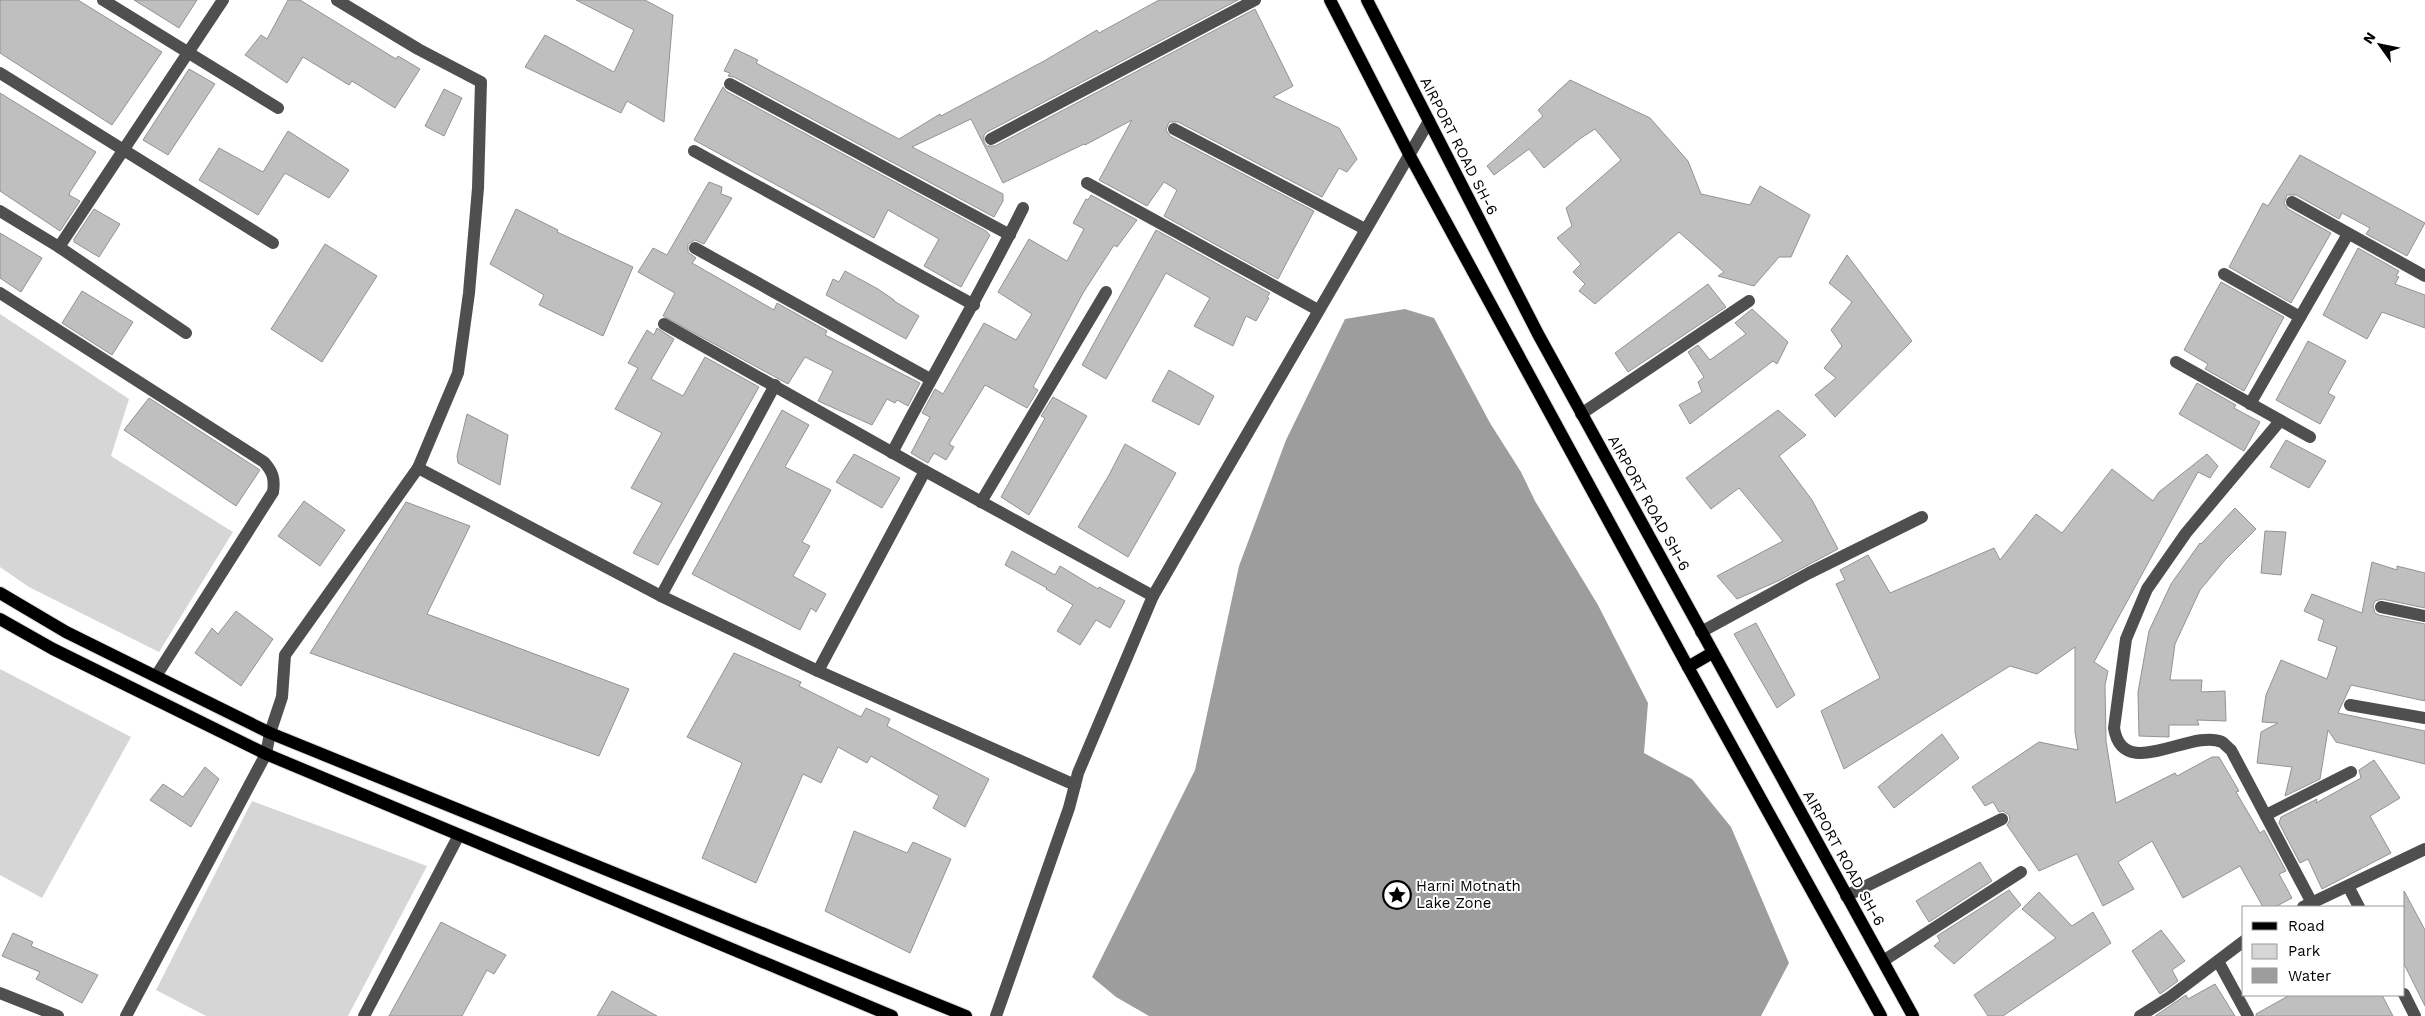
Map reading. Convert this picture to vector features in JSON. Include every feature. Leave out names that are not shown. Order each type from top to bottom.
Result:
[{"type":"main road","points":[[1330,0],[1409,154],[1688,667],[1881,1016]]},
{"type":"main road","name":"AIRPORT ROAD SH-6","points":[[1366,0],[1581,414],[1913,1016]]},
{"type":"main road","points":[[0,593],[66,632],[270,733],[966,1016]]},
{"type":"main road","points":[[0,620],[53,649],[266,754],[892,1016]]},
{"type":"main road","points":[[1688,667],[1712,653]]},
{"type":"street","points":[[104,0],[278,108]]},
{"type":"street","points":[[59,247],[223,0]]},
{"type":"street","points":[[126,1016],[266,754],[270,733],[282,697],[285,655],[418,468],[458,374],[469,293],[478,188],[480,82],[418,49],[337,0]]},
{"type":"street","points":[[991,139],[1254,0]]},
{"type":"street","points":[[0,73],[125,149],[273,243]]},
{"type":"street","points":[[730,84],[1010,235]]},
{"type":"street","points":[[996,1016],[1069,808],[1078,773],[1153,596],[1429,122]]},
{"type":"street","points":[[1174,129],[1365,229]]},
{"type":"street","points":[[694,151],[974,305]]},
{"type":"street","points":[[1087,183],[1318,310]]},
{"type":"street","points":[[2292,202],[2425,276]]},
{"type":"street","points":[[892,452],[930,379],[974,305],[1024,208]]},
{"type":"street","points":[[0,211],[59,247],[186,334]]},
{"type":"street","points":[[2250,404],[2348,234]]},
{"type":"street","points":[[695,248],[930,379]]},
{"type":"street","points":[[2224,274],[2300,317]]},
{"type":"street","points":[[981,502],[1106,292]]},
{"type":"street","points":[[0,293],[264,462],[271,470],[275,480],[273,492],[156,676]]},
{"type":"street","points":[[1581,414],[1749,301]]},
{"type":"street","points":[[664,324],[925,471],[1153,596]]},
{"type":"street","points":[[2176,362],[2310,438]]},
{"type":"street","points":[[662,596],[774,385]]},
{"type":"street","points":[[2280,421],[2186,533],[2147,588],[2126,639],[2114,728],[2116,740],[2122,748],[2134,754],[2204,742],[2221,742],[2237,758],[2308,905],[2425,849]]},
{"type":"street","points":[[418,468],[662,596],[818,671],[1075,785]]},
{"type":"street","points":[[818,671],[925,471]]},
{"type":"street","points":[[1701,632],[1809,573],[1922,517]]},
{"type":"street","points":[[2381,607],[2425,616]]},
{"type":"street","points":[[2350,705],[2425,718]]},
{"type":"street","points":[[2266,815],[2351,772]]},
{"type":"street","points":[[1846,896],[2002,819]]},
{"type":"street","points":[[364,1016],[459,835]]},
{"type":"street","points":[[1883,961],[2021,872]]},
{"type":"street","points":[[2348,886],[2358,906]]},
{"type":"street","points":[[2140,1016],[2170,997],[2242,943]]},
{"type":"street","points":[[2218,961],[2248,1016]]},
{"type":"street","points":[[0,993],[58,1016]]},
{"type":"street","points":[[2405,996],[2415,1016]]},
{"type":"green space","points":[[0,314],[129,399],[111,456],[233,532],[159,652],[29,587],[0,567]]},
{"type":"green space","points":[[0,669],[131,737],[42,898],[0,875]]},
{"type":"green space","points":[[252,801],[427,866],[348,1016],[206,1016],[156,990]]},
{"type":"water","points":[[1405,309],[1434,318],[1490,423],[1521,472],[1535,501],[1598,605],[1648,703],[1644,753],[1692,779],[1731,827],[1789,963],[1761,1016],[1149,1016],[1116,997],[1092,977],[1195,770],[1239,566],[1286,440],[1345,319]]},
{"type":"building","points":[[0,0],[78,0],[162,52],[112,125],[0,53]]},
{"type":"building","points":[[134,0],[197,0],[179,28]]},
{"type":"building","points":[[288,0],[300,0],[396,59],[398,56],[420,69],[395,108],[352,81],[349,85],[303,57],[287,83],[245,55],[261,35],[267,39]]},
{"type":"building","points":[[576,0],[645,0],[673,15],[664,122],[627,101],[621,113],[525,67],[545,35],[614,72],[634,30]]},
{"type":"building","points":[[1159,0],[1238,0],[987,132],[984,135],[984,142],[987,146],[995,146],[1255,9],[1293,86],[1273,97],[1339,128],[1357,159],[1347,172],[1339,168],[1322,197],[1178,122],[1169,122],[1166,130],[1170,136],[1314,211],[1278,279],[1164,216],[1177,190],[1164,182],[1147,206],[1099,180],[1132,120],[1085,145],[1003,183],[971,119],[912,147],[1003,194],[1003,201],[994,217],[734,77],[728,76],[730,73],[724,71],[735,49],[758,60],[756,63],[899,139],[940,114],[941,116],[1044,61],[1097,30],[1099,33]]},
{"type":"building","points":[[189,69],[215,84],[168,155],[143,140]]},
{"type":"building","points":[[1570,80],[1650,118],[1688,161],[1701,194],[1750,205],[1760,186],[1810,215],[1791,257],[1779,257],[1754,286],[1718,276],[1724,272],[1679,232],[1595,304],[1579,291],[1585,284],[1573,272],[1581,264],[1557,238],[1572,226],[1566,208],[1621,160],[1595,129],[1544,168],[1529,149],[1494,175],[1487,166],[1543,116],[1538,110]]},
{"type":"building","points":[[723,87],[726,91],[986,231],[990,235],[961,287],[924,266],[939,239],[888,210],[874,238],[694,140]]},
{"type":"building","points":[[444,89],[462,98],[444,136],[425,126]]},
{"type":"building","points":[[0,93],[96,152],[70,192],[69,195],[80,201],[60,231],[0,191]]},
{"type":"building","points":[[288,131],[349,170],[329,198],[285,173],[258,215],[199,180],[219,148],[263,172]]},
{"type":"building","points":[[2300,155],[2425,223],[2407,256],[2366,234],[2370,228],[2342,213],[2339,219],[2296,195],[2287,195],[2284,203],[2288,209],[2331,233],[2291,303],[2229,267],[2263,203],[2268,206]]},
{"type":"building","points":[[709,182],[722,187],[721,194],[732,198],[704,244],[695,240],[688,244],[688,252],[696,258],[692,263],[774,310],[777,303],[827,331],[825,335],[920,383],[908,406],[897,400],[895,403],[887,399],[872,425],[818,401],[833,371],[805,357],[788,384],[663,316],[675,293],[638,272],[653,248],[667,255]]},
{"type":"building","points":[[1091,195],[1137,220],[1117,247],[1114,245],[1083,293],[1033,387],[1038,390],[1027,408],[985,385],[949,444],[954,447],[946,460],[934,453],[928,463],[911,453],[930,417],[922,413],[935,389],[943,394],[984,323],[1016,340],[1032,314],[998,292],[1029,239],[1067,261],[1084,229],[1073,223],[1086,199],[1088,200]]},
{"type":"building","points":[[94,209],[120,224],[99,257],[74,242],[74,239]]},
{"type":"building","points":[[516,209],[558,230],[557,232],[633,267],[603,336],[539,305],[544,295],[490,264]]},
{"type":"building","points":[[1156,230],[1270,293],[1267,297],[1269,298],[1256,321],[1246,316],[1233,346],[1194,326],[1210,298],[1166,273],[1106,379],[1082,365]]},
{"type":"building","points":[[0,233],[42,258],[21,292],[0,278]]},
{"type":"building","points":[[325,244],[377,276],[322,362],[271,329]]},
{"type":"building","points":[[2358,248],[2399,271],[2396,276],[2399,277],[2395,284],[2425,295],[2425,328],[2382,312],[2367,339],[2323,315]]},
{"type":"building","points":[[1847,255],[1912,341],[1835,417],[1815,395],[1836,378],[1824,368],[1842,346],[1831,330],[1852,302],[1829,283]]},
{"type":"building","points":[[845,271],[878,289],[919,316],[906,339],[826,295],[833,279],[839,282]]},
{"type":"building","points":[[2221,282],[2284,317],[2244,391],[2205,369],[2208,364],[2184,350]]},
{"type":"building","points":[[1708,284],[1726,307],[1628,372],[1615,353]]},
{"type":"building","points":[[82,291],[133,322],[112,355],[62,323]]},
{"type":"building","points":[[1752,309],[1788,342],[1777,364],[1773,361],[1690,424],[1679,405],[1702,392],[1698,382],[1704,377],[1688,352],[1698,345],[1710,360],[1746,334],[1735,323]]},
{"type":"building","points":[[657,328],[674,339],[651,379],[683,396],[705,357],[759,387],[658,565],[633,553],[662,503],[631,488],[662,433],[615,409],[638,368],[628,363],[647,330],[654,335]]},
{"type":"building","points":[[2308,341],[2346,361],[2328,393],[2335,397],[2320,424],[2276,400]]},
{"type":"building","points":[[1169,370],[1214,396],[1199,425],[1152,401]]},
{"type":"building","points":[[2197,383],[2236,405],[2234,408],[2260,422],[2244,451],[2179,414]]},
{"type":"building","points":[[1053,397],[1087,416],[1029,515],[1001,497],[1045,418],[1041,416]]},
{"type":"building","points":[[149,398],[260,470],[236,506],[124,430]]},
{"type":"building","points":[[782,410],[809,425],[785,467],[831,490],[802,542],[810,546],[793,576],[826,594],[816,612],[811,608],[800,630],[692,574]]},
{"type":"building","points":[[1778,410],[1806,435],[1779,456],[1812,500],[1838,549],[1778,581],[1737,599],[1717,576],[1783,541],[1739,488],[1711,509],[1686,478]]},
{"type":"building","points":[[467,414],[508,435],[500,485],[458,463],[457,456]]},
{"type":"building","points":[[2286,440],[2326,461],[2309,488],[2270,467]]},
{"type":"building","points":[[1125,444],[1176,473],[1128,557],[1078,527]]},
{"type":"building","points":[[854,454],[900,478],[882,508],[836,482]]},
{"type":"building","points":[[2207,454],[2218,466],[2210,478],[2198,472],[2094,662],[2108,671],[2105,685],[2106,741],[2116,803],[2175,773],[2177,776],[2212,757],[2219,757],[2239,791],[2236,792],[2260,833],[2264,830],[2286,871],[2279,874],[2292,898],[2277,906],[2262,906],[2240,866],[2183,898],[2152,841],[2118,862],[2134,889],[2103,906],[2077,854],[2039,871],[2007,825],[2010,820],[2009,815],[2003,811],[1999,812],[1993,802],[1985,806],[1972,787],[2039,742],[2078,750],[2075,732],[2075,647],[2037,674],[2010,666],[1844,769],[1821,711],[1880,678],[1836,584],[1845,580],[1840,570],[1868,555],[1890,593],[1994,548],[2000,560],[2036,514],[2062,533],[2112,469],[2153,501],[2159,492]]},
{"type":"building","points":[[304,501],[345,530],[320,566],[278,536]]},
{"type":"building","points":[[406,502],[470,526],[427,614],[629,689],[599,756],[310,653]]},
{"type":"building","points":[[2235,508],[2256,529],[2225,560],[2200,590],[2175,644],[2170,680],[2202,680],[2201,692],[2225,691],[2226,721],[2197,720],[2199,725],[2169,725],[2169,737],[2139,736],[2138,692],[2149,631],[2171,584],[2200,543]]},
{"type":"building","points":[[2265,531],[2286,532],[2281,575],[2261,573]]},
{"type":"building","points":[[1012,551],[1055,575],[1060,566],[1098,589],[1099,587],[1125,601],[1110,628],[1096,620],[1080,645],[1057,631],[1073,605],[1005,565]]},
{"type":"building","points":[[2372,562],[2397,570],[2397,566],[2425,573],[2425,608],[2382,599],[2375,601],[2373,606],[2375,613],[2379,615],[2425,624],[2425,701],[2351,685],[2338,713],[2425,731],[2425,764],[2336,742],[2328,730],[2320,779],[2285,796],[2292,767],[2257,763],[2261,732],[2278,723],[2262,722],[2266,695],[2281,660],[2327,679],[2337,647],[2318,640],[2324,620],[2304,611],[2312,594],[2362,613]]},
{"type":"building","points":[[236,611],[273,639],[241,686],[195,653],[212,628],[218,634]]},
{"type":"building","points":[[1756,623],[1795,695],[1777,708],[1734,634]]},
{"type":"building","points":[[734,653],[801,682],[799,686],[861,717],[866,708],[890,719],[887,726],[989,779],[965,827],[933,808],[939,796],[871,756],[867,763],[838,747],[821,783],[803,774],[756,883],[702,858],[742,763],[687,737]]},
{"type":"building","points":[[1942,734],[1959,758],[1894,808],[1878,787]]},
{"type":"building","points":[[2374,760],[2400,798],[2370,816],[2391,853],[2322,889],[2308,859],[2300,863],[2279,823],[2281,817],[2317,799],[2316,803],[2361,778],[2359,770]]},
{"type":"building","points":[[205,767],[219,779],[191,827],[150,800],[163,784],[183,797]]},
{"type":"building","points":[[854,831],[907,853],[913,842],[951,859],[910,953],[825,911]]},
{"type":"building","points":[[1980,862],[1992,881],[1929,922],[1916,901]]},
{"type":"building","points":[[2009,890],[2021,905],[1954,964],[1934,946],[1940,941],[1937,936]]},
{"type":"building","points":[[2404,891],[2425,930],[2425,1006],[2405,966]]},
{"type":"building","points":[[2039,892],[2072,926],[2093,912],[2111,943],[2003,1016],[1988,1016],[1974,995],[2056,938],[2022,909]]},
{"type":"building","points":[[441,922],[506,955],[494,974],[487,970],[462,1016],[389,1016]]},
{"type":"building","points":[[2161,930],[2185,961],[2172,970],[2178,981],[2160,994],[2132,951]]},
{"type":"building","points":[[13,933],[33,942],[31,946],[98,975],[82,1003],[36,979],[40,972],[2,956]]},
{"type":"building","points":[[2215,984],[2235,1016],[2155,1016],[2186,995],[2188,999]]},
{"type":"building","points":[[612,991],[657,1016],[597,1016]]},
{"type":"building","points":[[2288,996],[2383,996],[2393,1016],[2256,1016],[2256,1014]]},
{"type":"place","name":"Harni Motnath Lake Zone","points":[[1397,895]]}]
